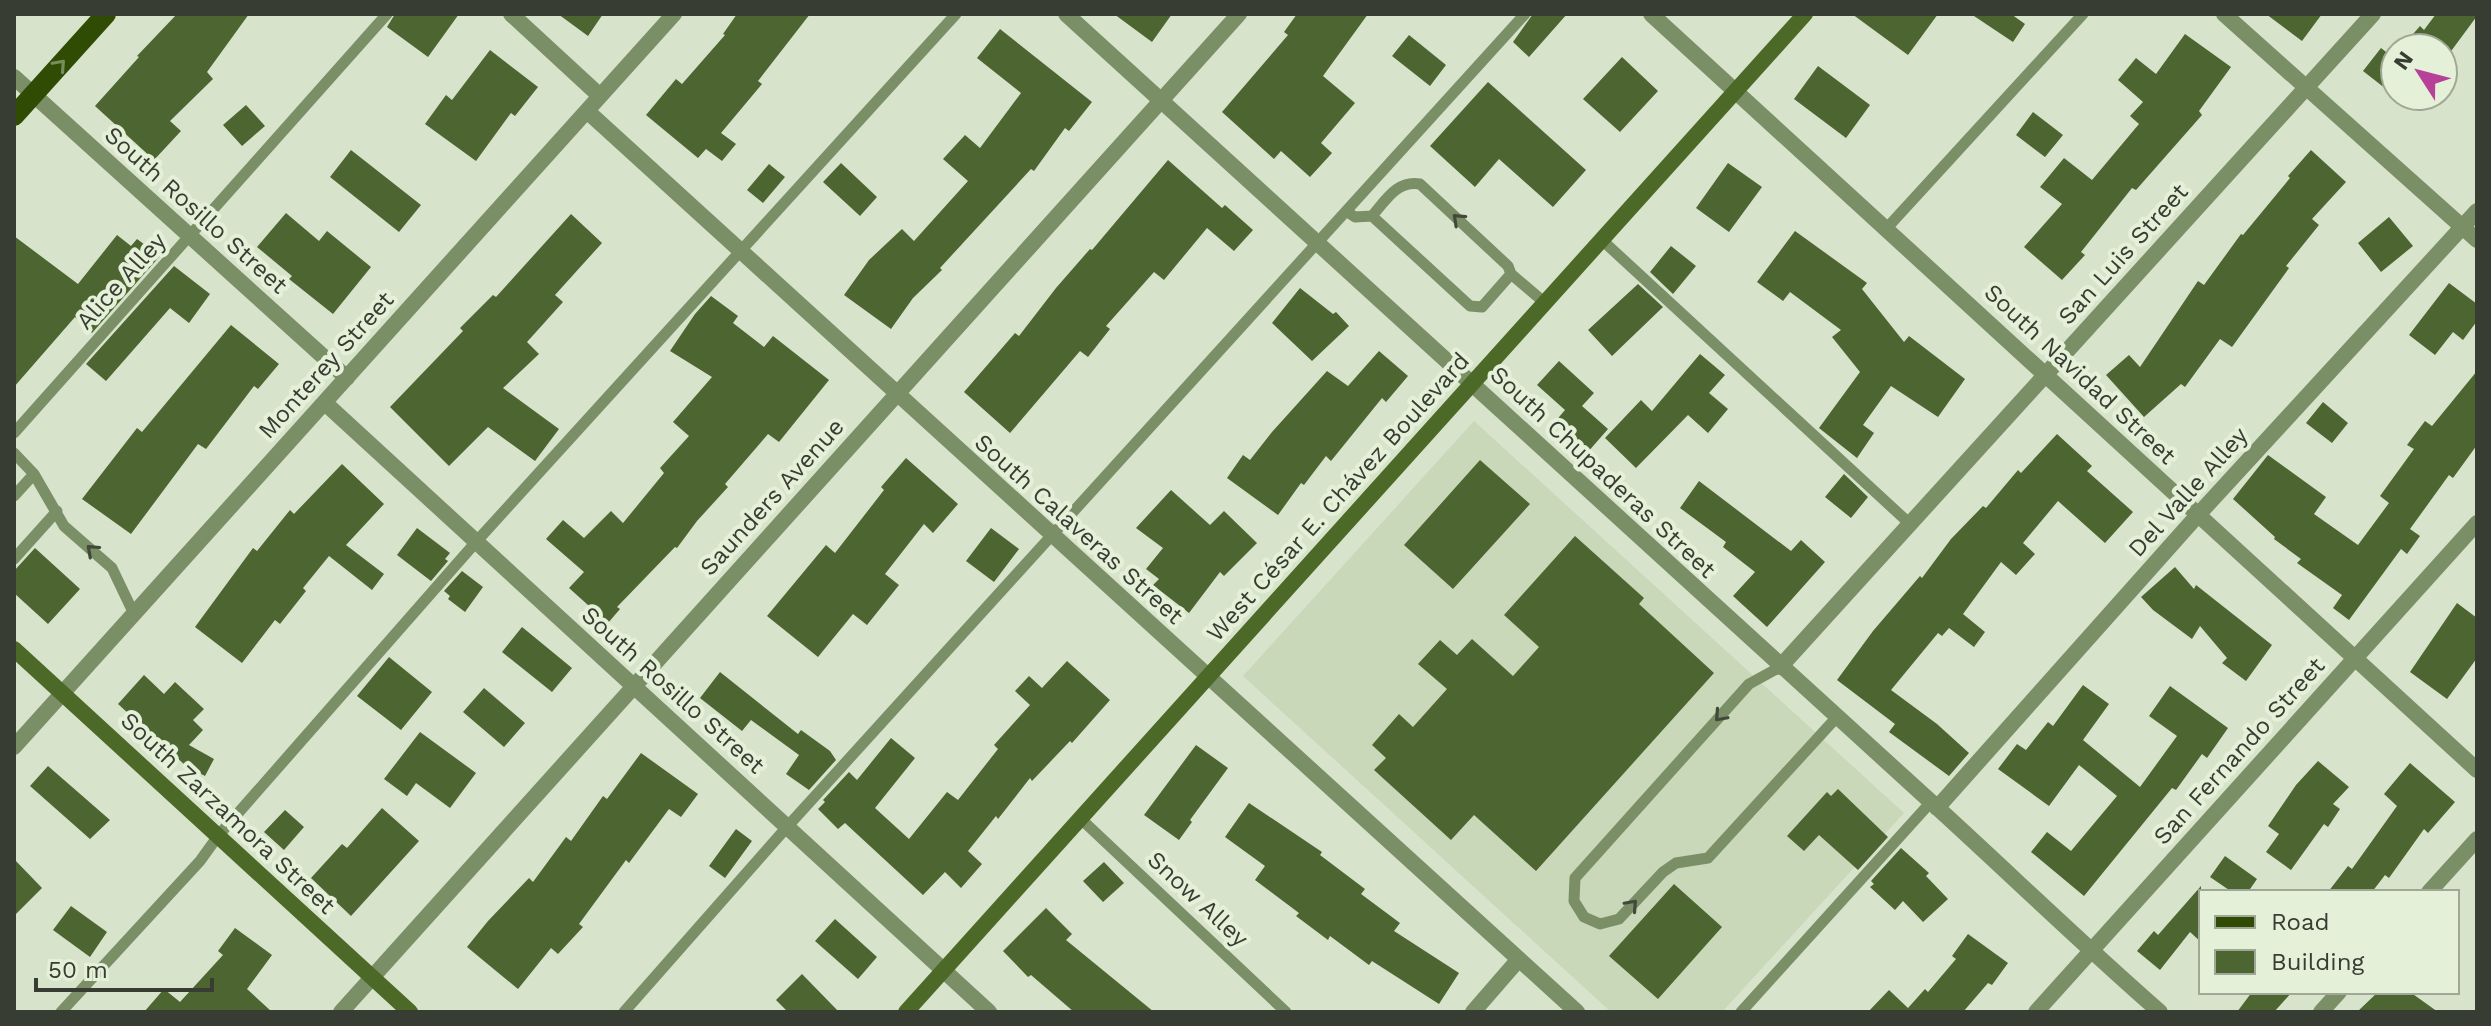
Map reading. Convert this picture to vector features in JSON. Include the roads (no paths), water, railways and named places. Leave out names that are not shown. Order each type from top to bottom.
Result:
[{"type":"main road","points":[[14,116],[106,14]]},
{"type":"street","points":[[511,14],[600,96]]},
{"type":"street","name":"Monterey Street","points":[[14,747],[674,14]]},
{"type":"street","name":"South Chupaderas Street","points":[[1066,14],[2160,1012]]},
{"type":"street","name":"Saunders Avenue","points":[[341,1012],[1239,14]]},
{"type":"street","name":"South Navidad Street","points":[[1651,14],[2477,770]]},
{"type":"street","name":"West César E. Chávez Boulevard","points":[[906,1012],[1805,14]]},
{"type":"street","points":[[2224,14],[2477,240]]},
{"type":"street","name":"San Luis Street","points":[[1780,667],[2373,14]]},
{"type":"street","name":"South Rosillo Street","points":[[14,77],[347,378]]},
{"type":"street","name":"South Calaveras Street","points":[[587,111],[1577,1012]]},
{"type":"street","name":"Del Valle Alley","points":[[1934,805],[2477,211]]},
{"type":"street","name":"South Rosillo Street","points":[[325,403],[989,1012]]},
{"type":"street","name":"San Fernando Street","points":[[2036,1012],[2477,523]]},
{"type":"street","name":"South Zarzamora Street","points":[[14,649],[410,1012]]},
{"type":"street","points":[[2431,890],[2477,839]]},
{"type":"street","points":[[1473,1012],[1519,959]]},
{"type":"street","points":[[2321,1012],[2337,994]]},
{"type":"lane","name":"Alice Alley","points":[[14,433],[387,14]]},
{"type":"lane","points":[[61,1012],[200,861],[218,836],[476,542],[956,14]]},
{"type":"lane","points":[[624,1012],[1051,536],[1318,243],[1351,214],[1525,14]]},
{"type":"lane","points":[[1886,229],[2083,14]]},
{"type":"lane","points":[[1372,216],[1396,188],[1408,182],[1420,184],[1545,303]]},
{"type":"lane","points":[[1351,214],[1372,216],[1470,306],[1482,307],[1516,278]]},
{"type":"lane","points":[[1602,240],[1910,524]]},
{"type":"lane","points":[[14,453],[34,474],[64,526],[112,568],[134,614]]},
{"type":"lane","points":[[14,496],[34,474]]},
{"type":"lane","points":[[14,559],[57,511]]},
{"type":"lane","points":[[1780,667],[1749,684],[1575,878],[1574,901],[1584,917],[1600,924],[1619,919],[1663,872],[1676,863],[1708,858],[1836,718]]},
{"type":"lane","name":"Del Valle Alley","points":[[1741,1012],[1934,805]]},
{"type":"lane","name":"Snow Alley","points":[[1081,819],[1286,1012]]}]
